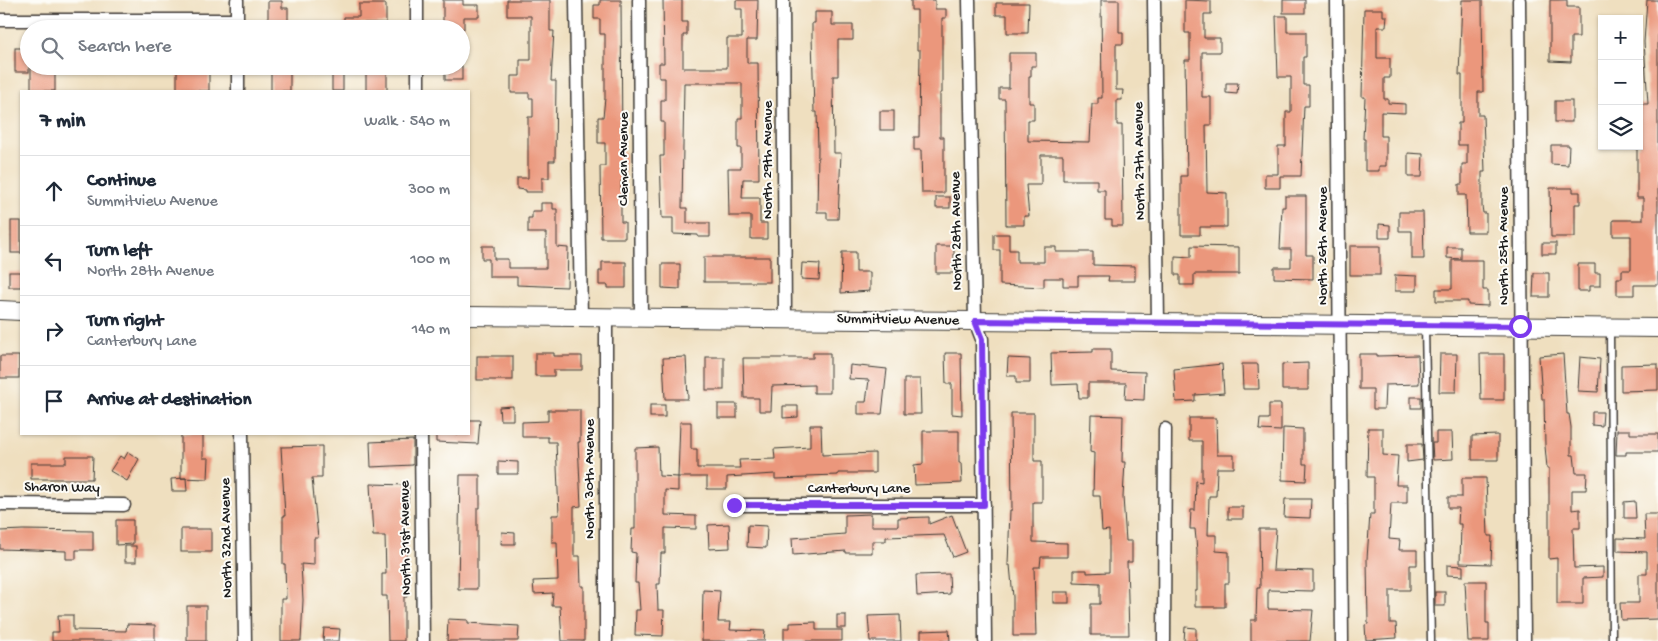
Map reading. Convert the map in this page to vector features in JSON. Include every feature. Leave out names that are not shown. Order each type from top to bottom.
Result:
[{"type":"main road","points":[[0,310],[20,310]]},
{"type":"main road","name":"Summitview Avenue","points":[[470,316],[1658,328]]},
{"type":"street","points":[[237,0],[237,20]]},
{"type":"street","points":[[417,0],[417,20]]},
{"type":"street","points":[[576,0],[580,317]]},
{"type":"street","name":"Cleman Avenue","points":[[639,0],[641,317]]},
{"type":"street","name":"North 29th Avenue","points":[[783,0],[785,319]]},
{"type":"street","name":"North 28th Avenue","points":[[969,0],[975,321],[982,339],[985,641]]},
{"type":"street","name":"North 27th Avenue","points":[[1154,0],[1158,322]]},
{"type":"street","name":"North 26th Avenue","points":[[1337,0],[1342,641]]},
{"type":"street","name":"North 25th Avenue","points":[[1519,0],[1520,326],[1524,641]]},
{"type":"street","points":[[0,20],[20,20]]},
{"type":"street","points":[[238,75],[238,90]]},
{"type":"street","points":[[418,75],[418,90]]},
{"type":"street","name":"North 30th Avenue","points":[[606,317],[606,641]]},
{"type":"street","points":[[1164,641],[1165,429]]},
{"type":"street","name":"North 32nd Avenue","points":[[242,435],[245,641]]},
{"type":"street","name":"North 31st Avenue","points":[[421,435],[423,641]]},
{"type":"street","name":"Sharon Way","points":[[0,504],[124,505]]},
{"type":"street","name":"Canterbury Lane","points":[[734,505],[984,505]]},
{"type":"lane","points":[[1425,325],[1431,641]]},
{"type":"lane","points":[[1610,327],[1612,641]]},
{"type":"building","points":[[443,0],[463,0],[463,5],[479,5],[479,17],[464,17],[464,20],[443,20]]},
{"type":"building","points":[[507,0],[550,0],[550,31],[554,31],[551,81],[556,81],[555,161],[549,161],[549,178],[542,178],[542,192],[526,192],[526,190],[517,189],[517,178],[528,178],[528,117],[533,117],[533,98],[529,98],[529,93],[511,93],[511,76],[520,76],[520,60],[531,60],[531,16],[507,16]]},
{"type":"building","points":[[600,0],[621,0],[622,152],[625,152],[625,181],[621,181],[621,222],[625,222],[625,238],[601,238],[600,166],[605,166],[605,143],[598,143],[598,117],[603,117],[605,98],[605,34],[600,34],[600,19],[594,19],[594,5],[600,5]]},
{"type":"building","points":[[663,0],[682,0],[682,22],[687,22],[687,35],[683,35],[683,68],[727,68],[727,38],[742,38],[742,9],[736,9],[736,0],[758,0],[757,40],[747,40],[747,63],[758,63],[759,179],[743,179],[742,198],[760,198],[760,223],[767,223],[767,239],[751,239],[751,216],[729,216],[728,168],[741,168],[741,148],[738,148],[738,118],[742,118],[742,83],[684,83],[682,208],[687,208],[687,223],[710,223],[710,237],[673,234],[673,218],[662,218],[660,156],[664,156],[664,122],[661,122],[661,100],[665,100],[665,78],[659,78],[659,63],[664,63]]},
{"type":"building","points":[[911,0],[935,0],[935,9],[946,9],[946,18],[942,18],[942,93],[940,93],[940,137],[944,137],[944,193],[922,193],[921,150],[914,150],[914,137],[919,137],[920,50],[917,50],[917,10],[911,10]]},
{"type":"building","points":[[1101,0],[1119,0],[1119,32],[1123,32],[1123,44],[1116,44],[1116,90],[1123,90],[1122,100],[1117,100],[1117,125],[1122,125],[1123,226],[1112,226],[1112,220],[1105,220],[1105,190],[1097,190],[1097,180],[1063,180],[1063,155],[1041,155],[1041,185],[1026,185],[1029,216],[1024,216],[1024,225],[1006,225],[1005,99],[999,99],[999,88],[1009,88],[1009,53],[1036,53],[1036,66],[1031,66],[1031,76],[1029,76],[1029,103],[1034,103],[1034,120],[1028,120],[1028,141],[1090,142],[1092,104],[1098,104],[1098,98],[1102,98]]},
{"type":"building","points":[[1185,0],[1211,1],[1211,14],[1204,14],[1204,38],[1220,38],[1220,52],[1202,52],[1202,97],[1211,97],[1211,125],[1206,125],[1207,192],[1227,193],[1227,227],[1200,227],[1200,235],[1181,235],[1181,176],[1187,176],[1185,60],[1190,60],[1190,33],[1185,33]]},
{"type":"building","points":[[1283,0],[1305,0],[1305,13],[1283,13]]},
{"type":"building","points":[[1462,0],[1482,0],[1483,92],[1478,92],[1478,115],[1483,115],[1485,172],[1482,172],[1482,206],[1483,213],[1486,213],[1486,232],[1467,232],[1466,195],[1459,195],[1459,184],[1462,184],[1462,164],[1467,164],[1467,145],[1458,145],[1458,123],[1462,123],[1462,75],[1459,75]]},
{"type":"building","points":[[1550,0],[1567,0],[1567,7],[1579,7],[1579,37],[1571,37],[1571,62],[1550,61]]},
{"type":"building","points":[[1647,0],[1658,0],[1658,285],[1634,285],[1634,295],[1617,295],[1617,278],[1622,278],[1622,270],[1631,270],[1631,236],[1613,236],[1613,220],[1643,220],[1643,198],[1637,198],[1637,150],[1643,150],[1643,104],[1648,104],[1644,42]]},
{"type":"building","points":[[268,1],[282,1],[282,8],[288,8],[288,20],[268,20]]},
{"type":"building","points":[[996,3],[1029,3],[1028,33],[1007,33],[1007,15],[996,15]]},
{"type":"building","points":[[359,4],[386,4],[386,20],[344,20],[344,17],[359,17]]},
{"type":"building","points":[[1364,9],[1383,9],[1383,16],[1387,16],[1386,27],[1377,27],[1377,58],[1390,58],[1390,78],[1384,78],[1384,99],[1388,99],[1388,103],[1405,104],[1405,113],[1381,112],[1381,136],[1386,136],[1386,166],[1379,166],[1379,171],[1365,171],[1365,139],[1363,139],[1365,97],[1362,97]]},
{"type":"building","points":[[815,12],[832,12],[832,25],[853,25],[853,40],[838,40],[838,76],[833,76],[834,153],[841,153],[838,219],[827,219],[827,212],[817,212],[817,112],[814,112],[812,36],[812,23],[815,23]]},
{"type":"building","points":[[1276,16],[1287,16],[1287,32],[1306,32],[1306,57],[1303,57],[1303,85],[1309,85],[1309,106],[1304,106],[1301,176],[1280,176],[1280,188],[1265,188],[1265,174],[1278,174],[1278,146],[1286,146],[1286,112],[1291,112],[1291,77],[1278,77]]},
{"type":"building","points":[[15,48],[20,48],[20,72],[15,72]]},
{"type":"building","points":[[31,75],[55,75],[55,90],[31,90]]},
{"type":"building","points":[[177,75],[209,75],[209,90],[177,90]]},
{"type":"building","points":[[271,75],[290,75],[290,90],[271,90]]},
{"type":"building","points":[[332,75],[343,75],[343,90],[332,90]]},
{"type":"building","points":[[366,75],[387,75],[387,90],[366,90]]},
{"type":"building","points":[[445,75],[462,75],[462,80],[445,80]]},
{"type":"building","points":[[1226,83],[1238,83],[1237,94],[1226,93]]},
{"type":"building","points":[[1555,101],[1572,101],[1572,122],[1555,122]]},
{"type":"building","points":[[880,111],[894,111],[894,130],[880,130]]},
{"type":"building","points":[[1551,145],[1569,145],[1568,165],[1551,164]]},
{"type":"building","points":[[1408,153],[1423,154],[1422,177],[1408,177]]},
{"type":"building","points":[[1550,188],[1573,188],[1573,192],[1580,192],[1580,204],[1575,204],[1575,237],[1551,237]]},
{"type":"building","points":[[1285,196],[1306,196],[1306,255],[1313,255],[1313,279],[1274,278],[1274,267],[1291,267],[1291,249],[1280,249],[1282,207],[1285,207]]},
{"type":"building","points":[[936,197],[950,197],[950,208],[936,208]]},
{"type":"building","points":[[541,203],[553,203],[553,209],[557,209],[557,247],[568,248],[567,287],[517,285],[517,277],[489,277],[489,259],[482,259],[482,246],[494,246],[494,259],[508,259],[508,268],[546,268],[546,233],[528,233],[528,218],[532,218],[532,211],[541,211]]},
{"type":"building","points":[[1399,212],[1423,212],[1424,259],[1412,259],[1412,231],[1399,231]]},
{"type":"building","points":[[11,221],[20,221],[20,253],[11,253]]},
{"type":"building","points":[[1379,224],[1390,225],[1390,238],[1379,238]]},
{"type":"building","points":[[994,234],[1009,234],[1009,250],[1017,250],[1017,262],[1044,262],[1044,247],[1056,247],[1056,252],[1093,252],[1093,265],[1135,266],[1135,281],[1108,281],[1109,276],[1078,276],[1078,286],[1063,286],[1063,278],[1044,278],[1044,287],[1000,285],[1000,250],[994,250]]},
{"type":"building","points":[[1542,243],[1556,243],[1556,254],[1542,254]]},
{"type":"building","points":[[936,246],[954,246],[954,273],[936,273]]},
{"type":"building","points":[[1191,246],[1239,247],[1239,274],[1194,274],[1194,285],[1180,285],[1180,275],[1175,275],[1175,256],[1191,257]]},
{"type":"building","points":[[1350,246],[1380,246],[1380,275],[1350,275]]},
{"type":"building","points":[[1447,247],[1461,247],[1461,259],[1447,258]]},
{"type":"building","points":[[842,252],[856,252],[856,272],[870,272],[870,291],[841,293]]},
{"type":"building","points":[[704,257],[770,257],[770,282],[704,282]]},
{"type":"building","points":[[1452,260],[1483,260],[1483,290],[1488,290],[1488,306],[1468,305],[1468,301],[1436,301],[1436,289],[1452,289]]},
{"type":"building","points":[[602,262],[626,262],[626,288],[608,288],[608,285],[599,285],[599,271],[602,271]]},
{"type":"building","points":[[802,263],[820,264],[819,280],[801,279]]},
{"type":"building","points":[[662,264],[680,264],[680,289],[662,288]]},
{"type":"building","points":[[1578,264],[1595,264],[1595,273],[1600,273],[1600,286],[1589,286],[1589,291],[1578,291]]},
{"type":"building","points":[[9,272],[20,272],[20,287],[9,287]]},
{"type":"building","points":[[1534,273],[1549,273],[1549,297],[1533,297]]},
{"type":"building","points":[[1395,275],[1417,276],[1417,291],[1395,291]]},
{"type":"building","points":[[1093,349],[1111,349],[1111,371],[1145,372],[1144,400],[1125,399],[1126,383],[1088,383],[1088,398],[1079,398],[1078,384],[1052,385],[1051,353],[1093,352]]},
{"type":"building","points":[[535,353],[554,353],[554,356],[582,356],[582,370],[554,370],[554,376],[535,376]]},
{"type":"building","points":[[813,353],[830,353],[830,393],[814,393],[814,385],[772,386],[771,411],[759,411],[759,398],[744,398],[743,358],[813,358]]},
{"type":"building","points":[[945,353],[961,353],[962,415],[952,414],[952,384],[946,384]]},
{"type":"building","points":[[1359,354],[1377,354],[1377,356],[1418,355],[1419,384],[1385,385],[1384,409],[1373,409],[1373,389],[1359,389]]},
{"type":"building","points":[[1440,354],[1457,354],[1456,392],[1439,392]]},
{"type":"building","points":[[1480,354],[1504,354],[1504,400],[1481,400]]},
{"type":"building","points":[[1563,354],[1567,414],[1569,414],[1571,427],[1571,455],[1574,455],[1576,473],[1587,473],[1586,490],[1572,490],[1572,510],[1580,509],[1580,528],[1573,528],[1574,568],[1603,567],[1603,577],[1583,578],[1583,604],[1557,604],[1557,558],[1549,559],[1549,468],[1547,468],[1545,446],[1544,399],[1542,399],[1539,356]]},
{"type":"building","points":[[0,356],[19,356],[19,378],[0,378]]},
{"type":"building","points":[[477,356],[513,356],[513,380],[477,380]]},
{"type":"building","points":[[686,357],[688,399],[665,399],[663,358]]},
{"type":"building","points":[[706,357],[724,357],[724,390],[706,390]]},
{"type":"building","points":[[1580,357],[1600,359],[1598,392],[1578,391]]},
{"type":"building","points":[[1008,358],[1030,359],[1030,383],[1016,383],[1016,376],[1007,376]]},
{"type":"building","points":[[1308,363],[1308,390],[1282,390],[1282,364]]},
{"type":"building","points":[[1222,364],[1224,393],[1195,395],[1195,401],[1176,402],[1174,369]]},
{"type":"building","points":[[1242,364],[1258,364],[1259,389],[1243,389]]},
{"type":"building","points":[[1658,364],[1658,390],[1621,391],[1621,365]]},
{"type":"building","points":[[850,365],[887,369],[882,414],[858,414],[858,402],[866,402],[869,380],[849,379]]},
{"type":"building","points":[[904,379],[920,379],[921,414],[904,414]]},
{"type":"building","points":[[1411,397],[1421,397],[1421,408],[1411,408]]},
{"type":"building","points":[[718,404],[737,404],[737,418],[718,418]]},
{"type":"building","points":[[1269,404],[1281,404],[1281,431],[1259,430],[1260,419],[1269,419]]},
{"type":"building","points":[[650,405],[665,405],[665,417],[650,417]]},
{"type":"building","points":[[513,406],[513,420],[500,420],[499,407]]},
{"type":"building","points":[[783,406],[798,406],[798,417],[783,418]]},
{"type":"building","points":[[548,410],[580,410],[580,442],[578,442],[581,506],[574,507],[574,556],[580,556],[581,586],[584,586],[584,641],[562,641],[560,606],[552,606],[553,593],[534,594],[533,581],[558,580],[557,542],[552,542],[552,515],[559,515],[556,442],[548,442],[548,437],[522,437],[522,422],[548,421]]},
{"type":"building","points":[[1592,412],[1603,412],[1602,426],[1592,425]]},
{"type":"building","points":[[1011,413],[1034,413],[1034,461],[1042,461],[1042,502],[1033,502],[1033,542],[1067,543],[1067,557],[1041,557],[1040,567],[1034,567],[1036,636],[1013,636],[1013,597],[1010,565],[1008,565],[1010,510],[1012,510]]},
{"type":"building","points":[[1091,415],[1123,416],[1122,462],[1125,462],[1123,497],[1126,541],[1132,541],[1132,562],[1127,562],[1129,635],[1091,635],[1091,604],[1100,604],[1100,583],[1074,582],[1074,570],[1087,570],[1087,573],[1109,572],[1109,530],[1102,531],[1100,496],[1093,496],[1094,453],[1090,452]]},
{"type":"building","points":[[1189,418],[1216,418],[1217,455],[1234,455],[1234,468],[1217,468],[1216,496],[1209,496],[1208,535],[1216,535],[1216,551],[1229,552],[1229,583],[1225,583],[1225,607],[1195,607],[1197,550],[1195,529],[1190,529],[1191,510],[1195,510],[1196,481],[1202,482],[1202,441],[1189,441]]},
{"type":"building","points":[[470,420],[480,420],[478,444],[436,442],[436,435],[470,435]]},
{"type":"building","points":[[680,422],[691,422],[691,449],[697,449],[697,468],[740,468],[739,460],[775,459],[774,449],[810,447],[810,425],[821,425],[822,455],[875,453],[875,473],[838,473],[838,475],[807,476],[807,478],[775,479],[775,474],[727,477],[727,489],[707,489],[707,477],[678,477]]},
{"type":"building","points":[[1283,428],[1303,429],[1303,464],[1307,464],[1306,481],[1282,480]]},
{"type":"building","points":[[1368,428],[1383,428],[1383,455],[1398,456],[1396,485],[1407,485],[1407,503],[1391,503],[1389,539],[1400,540],[1399,550],[1417,550],[1417,565],[1410,565],[1410,590],[1390,590],[1390,623],[1396,623],[1397,638],[1366,640],[1365,625],[1368,624],[1367,559],[1370,514],[1374,514],[1374,477],[1367,477]]},
{"type":"building","points":[[1617,430],[1630,430],[1630,434],[1658,434],[1658,452],[1626,452],[1626,455],[1616,455]]},
{"type":"building","points":[[923,431],[959,431],[959,463],[961,463],[962,483],[915,485],[914,465],[923,464]]},
{"type":"building","points":[[1436,432],[1452,432],[1453,459],[1433,460],[1432,443],[1436,443]]},
{"type":"building","points":[[181,435],[203,435],[203,458],[209,458],[208,479],[181,478]]},
{"type":"building","points":[[1498,435],[1498,460],[1472,460],[1472,436]]},
{"type":"building","points":[[413,440],[413,465],[371,467],[370,442]]},
{"type":"building","points":[[1407,444],[1422,444],[1423,460],[1407,462]]},
{"type":"building","points":[[322,446],[322,478],[312,478],[318,538],[314,538],[314,565],[301,564],[303,600],[301,641],[281,641],[281,599],[286,599],[285,564],[283,564],[283,516],[285,516],[281,447]]},
{"type":"building","points":[[658,447],[659,476],[678,477],[678,491],[665,490],[665,515],[696,516],[696,529],[665,528],[665,553],[661,553],[660,584],[657,584],[658,610],[664,610],[663,636],[635,635],[636,610],[640,610],[638,583],[635,583],[636,553],[631,552],[632,529],[635,529],[635,448]]},
{"type":"building","points":[[128,452],[139,459],[127,481],[110,471],[120,456],[124,459]]},
{"type":"building","points":[[66,456],[93,456],[92,479],[31,479],[31,463],[66,463]]},
{"type":"building","points":[[498,461],[518,462],[518,474],[498,474]]},
{"type":"building","points":[[460,475],[480,475],[480,508],[477,508],[477,589],[458,589]]},
{"type":"building","points":[[186,478],[187,491],[172,491],[171,479]]},
{"type":"building","points":[[1462,478],[1486,478],[1488,536],[1492,536],[1491,564],[1460,563],[1461,524],[1458,524],[1459,508],[1448,508],[1448,497],[1462,497]]},
{"type":"building","points":[[370,484],[409,485],[408,507],[403,507],[403,543],[406,543],[407,576],[407,597],[404,597],[404,641],[388,641],[387,596],[382,596],[382,574],[386,574],[385,536],[373,536]]},
{"type":"building","points":[[1285,499],[1311,499],[1310,518],[1284,517]]},
{"type":"building","points":[[1635,501],[1636,518],[1624,518],[1624,502]]},
{"type":"building","points":[[1228,507],[1243,507],[1243,519],[1228,519]]},
{"type":"building","points":[[871,514],[871,526],[898,526],[898,518],[929,517],[929,524],[952,515],[966,552],[953,557],[944,535],[886,537],[886,541],[872,541],[872,553],[846,553],[846,551],[793,555],[792,538],[845,534],[845,515]]},
{"type":"building","points":[[1644,514],[1658,514],[1658,619],[1621,620],[1620,603],[1639,603],[1639,574],[1647,574],[1647,552],[1617,551],[1617,538],[1645,539]]},
{"type":"building","points":[[116,520],[133,520],[133,544],[116,545]]},
{"type":"building","points":[[729,524],[730,548],[709,549],[708,525]]},
{"type":"building","points":[[748,525],[767,526],[766,548],[747,547]]},
{"type":"building","points":[[181,529],[211,529],[211,552],[181,552]]},
{"type":"building","points":[[1259,529],[1276,529],[1273,570],[1313,571],[1313,591],[1268,590],[1268,609],[1313,610],[1310,641],[1251,641],[1251,620],[1256,620],[1257,588],[1260,588]]},
{"type":"building","points":[[0,531],[93,531],[93,550],[76,550],[76,559],[66,559],[66,551],[0,549]]},
{"type":"building","points":[[502,532],[515,533],[515,544],[501,544]]},
{"type":"building","points":[[125,546],[136,546],[136,562],[125,562]]},
{"type":"building","points":[[1447,565],[1463,566],[1463,576],[1447,575]]},
{"type":"building","points":[[949,574],[950,594],[917,596],[916,575]]},
{"type":"building","points":[[1465,581],[1486,581],[1486,623],[1489,623],[1489,641],[1468,641]]},
{"type":"building","points":[[703,590],[720,591],[718,622],[731,622],[730,630],[765,631],[764,641],[702,641]]},
{"type":"building","points":[[1053,592],[1069,592],[1069,603],[1053,603]]},
{"type":"building","points":[[1435,592],[1445,592],[1445,606],[1435,606]]},
{"type":"building","points":[[187,606],[206,606],[206,641],[187,641]]},
{"type":"building","points":[[58,615],[73,615],[73,630],[126,631],[127,624],[155,625],[155,641],[52,641],[52,632],[59,632]]},
{"type":"building","points":[[837,615],[846,615],[846,628],[837,628]]},
{"type":"building","points":[[900,615],[901,641],[870,641],[868,616]]},
{"type":"building","points":[[448,619],[468,620],[468,623],[519,626],[518,641],[447,641]]},
{"type":"building","points":[[816,622],[816,630],[842,630],[842,641],[784,641],[784,628],[790,628],[790,623]]},
{"type":"building","points":[[1185,627],[1196,628],[1196,641],[1184,641]]},
{"type":"building","points":[[324,628],[340,629],[339,641],[323,641]]},
{"type":"building","points":[[949,630],[950,641],[921,641],[921,631]]},
{"type":"route","points":[[734,505],[984,505],[982,339],[975,321],[1520,326]]}]
